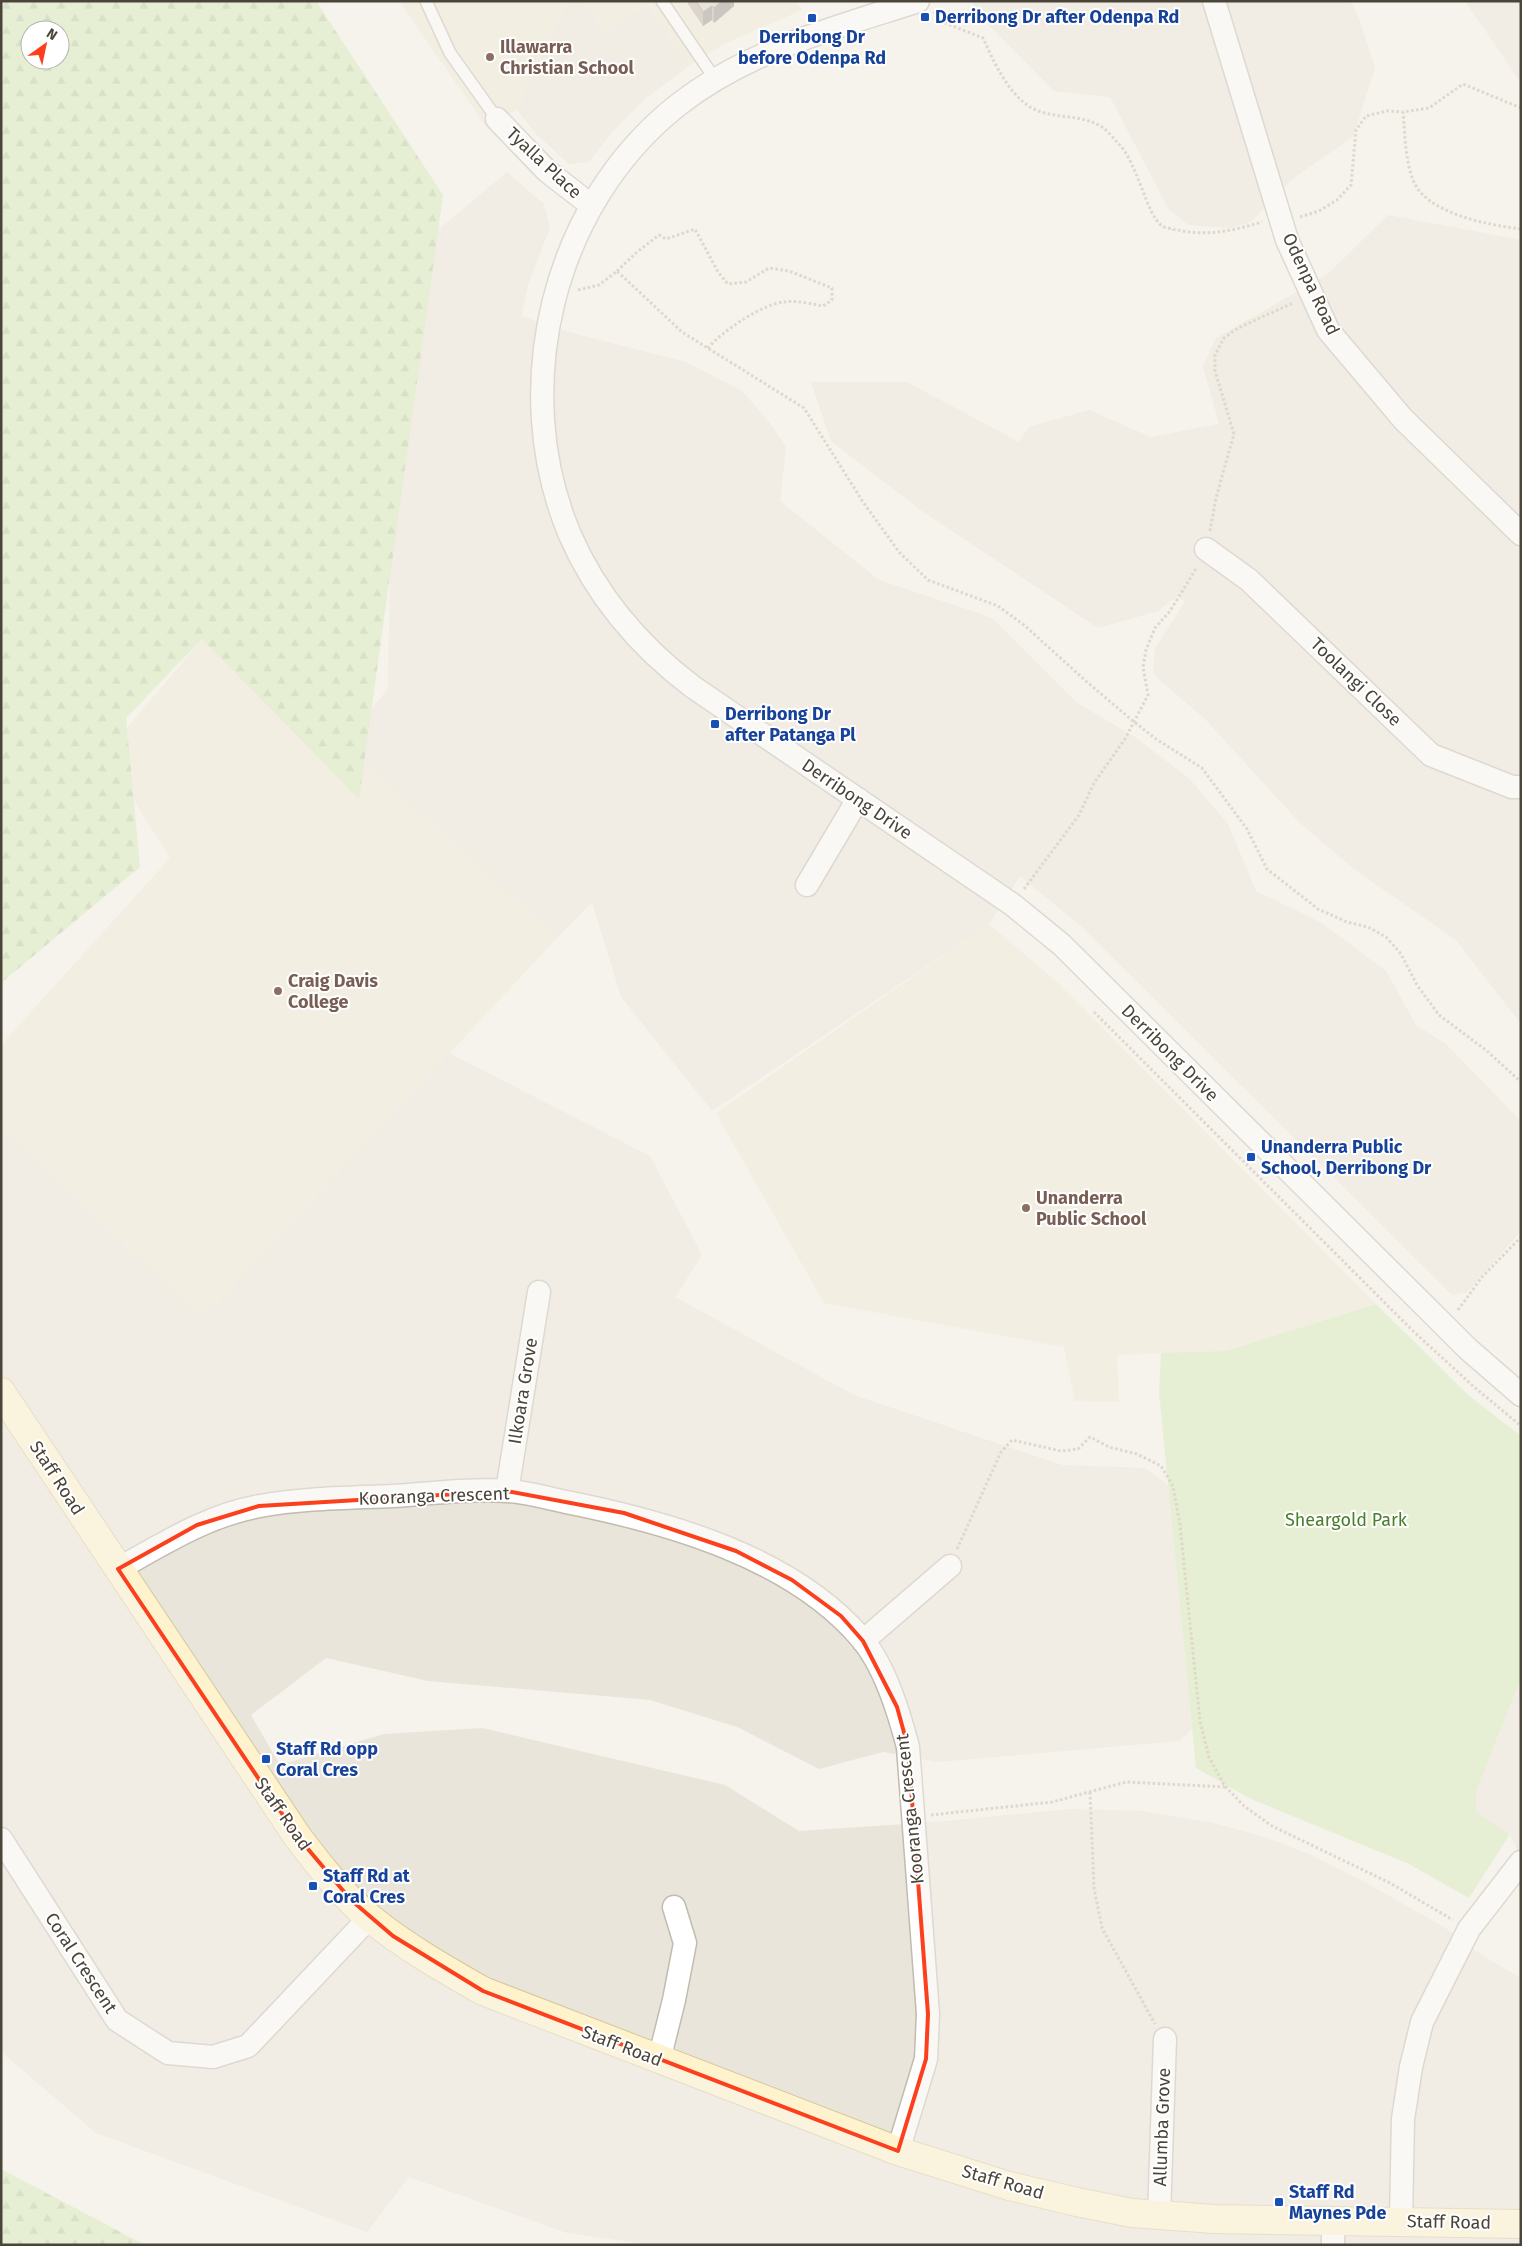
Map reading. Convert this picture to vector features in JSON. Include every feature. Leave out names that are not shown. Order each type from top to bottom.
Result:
[{"type":"street","name":"Odenpa Road","points":[[1214,1],[1287,240],[1328,330],[1403,419],[1521,534]]},
{"type":"street","name":"Derribong Drive","points":[[925,4],[812,36],[748,61],[715,79],[677,106],[647,134],[610,177],[576,237],[557,286],[547,337],[543,375],[545,431],[555,493],[571,537],[588,570],[618,617],[668,668],[693,688],[1012,905],[1078,960],[1446,1327],[1494,1373],[1521,1395]]},
{"type":"street","name":"Tyalla Place","points":[[497,119],[547,171],[592,206]]},
{"type":"street","name":"Toolangi Close","points":[[1206,549],[1249,580],[1431,755],[1512,787],[1521,787]]},
{"type":"street","points":[[806,885],[858,799]]},
{"type":"street","name":"Ilkoara Grove","points":[[507,1491],[539,1292]]},
{"type":"street","name":"Staff Road","points":[[1,1392],[297,1836],[323,1870],[369,1918],[423,1958],[483,1991],[898,2151],[1009,2186],[1095,2206],[1159,2216],[1333,2233],[1400,2221],[1521,2224]]},
{"type":"street","name":"Kooranga Crescent","points":[[118,1569],[197,1525],[259,1506],[338,1499],[507,1491],[624,1513],[736,1551],[792,1580],[841,1616],[863,1641],[897,1707],[908,1747],[928,2014],[926,2059],[898,2151]]},
{"type":"street","points":[[863,1641],[950,1566]]},
{"type":"street","name":"Coral Crescent","points":[[1,1839],[117,2020],[168,2053],[213,2057],[248,2046],[369,1918]]},
{"type":"street","points":[[1400,2221],[1403,2119],[1411,2067],[1422,2022],[1469,1929],[1521,1862]]},
{"type":"street","points":[[659,2060],[674,2000],[685,1943],[674,1908]]},
{"type":"street","name":"Allumba Grove","points":[[1159,2216],[1165,2039]]},
{"type":"lane","points":[[426,1],[450,53],[497,119]]},
{"type":"lane","points":[[662,1],[715,79]]},
{"type":"path","points":[[925,4],[945,23],[984,38],[993,60],[1009,86],[1029,106],[1050,115],[1086,120],[1103,127],[1126,151],[1151,210],[1162,226],[1189,233],[1230,232],[1280,217],[1299,218],[1319,211],[1337,200],[1351,185],[1356,130],[1366,116],[1387,111],[1403,112],[1429,108],[1462,84],[1521,108]]},
{"type":"path","points":[[1403,112],[1406,150],[1413,182],[1427,199],[1452,213],[1492,225],[1521,229]]},
{"type":"path","points":[[557,286],[575,290],[599,285],[659,235],[666,239],[695,229],[718,272],[728,284],[746,282],[769,268],[789,270],[832,288],[832,300],[823,306],[782,302],[740,321],[716,338],[707,348]]},
{"type":"path","points":[[617,271],[682,332],[804,408],[863,502],[899,552],[928,580],[998,606],[1024,624],[1133,721],[1176,753],[1202,768],[1246,829],[1267,869],[1318,909],[1347,922],[1368,927],[1386,937],[1400,954],[1416,985],[1439,1015],[1487,1051],[1521,1082]]},
{"type":"path","points":[[1012,905],[1079,815],[1094,783],[1125,739],[1148,694],[1143,667],[1146,650],[1156,628],[1170,611],[1188,583],[1206,549],[1216,498],[1234,434],[1215,371],[1215,355],[1224,338],[1238,328],[1312,295]]},
{"type":"path","points":[[1094,1012],[1413,1331],[1473,1386],[1521,1426]]},
{"type":"path","points":[[1446,1327],[1482,1277],[1521,1237]]},
{"type":"path","points":[[950,1566],[1001,1452],[1012,1440],[1061,1450],[1078,1449],[1090,1437],[1109,1447],[1137,1454],[1161,1466],[1173,1486],[1180,1525],[1200,1722],[1209,1757],[1226,1788],[1244,1806],[1272,1826],[1390,1883],[1469,1929]]},
{"type":"path","points":[[913,1817],[1052,1802],[1126,1782],[1226,1788]]},
{"type":"path","points":[[1090,1792],[1094,1888],[1102,1928],[1165,2039]]},
{"type":"highlighted area","points":[[507,1491],[624,1513],[736,1551],[792,1580],[841,1616],[863,1641],[882,1675],[897,1707],[908,1747],[928,2014],[926,2059],[898,2151],[483,1991],[393,1936],[351,1900],[297,1836],[118,1569],[197,1525],[259,1506]]},
{"type":"shaded area","name":"Illawarra Christian School","points":[[399,1],[567,1],[517,110],[485,125]]},
{"type":"shaded area","points":[[567,1],[581,1],[607,33],[646,4],[690,65],[645,99],[613,131],[589,162],[569,164],[537,135],[517,110]]},
{"type":"shaded area","name":"Illawarra Christian School","points":[[581,1],[796,1],[802,10],[726,43],[690,65],[646,4],[607,33]]},
{"type":"shaded area","points":[[973,1],[1350,1],[1358,15],[1375,68],[1353,137],[1292,179],[1251,222],[1230,228],[1188,225],[1168,208],[1110,97],[1054,91],[975,11]]},
{"type":"shaded area","points":[[1465,1],[1521,1],[1521,83]]},
{"type":"shaded area","points":[[507,172],[544,204],[550,228],[529,282],[521,316],[576,334],[686,362],[742,391],[770,423],[786,447],[780,501],[879,580],[992,618],[1077,703],[1135,737],[1190,779],[1228,824],[1256,891],[1320,922],[1386,971],[1416,1025],[1446,1044],[1521,1121],[1521,1231],[1467,1292],[1452,1295],[1081,926],[1020,876],[989,924],[712,1111],[621,997],[592,902],[557,938],[343,742],[388,689],[395,266]]},
{"type":"shaded area","points":[[1388,215],[1521,240],[1521,1024],[1456,940],[1355,870],[1299,822],[1206,720],[1153,674],[1155,648],[1185,602],[1177,596],[1158,611],[1098,628],[919,509],[831,441],[811,382],[907,382],[1019,442],[1029,427],[1089,410],[1151,437],[1219,424],[1203,366],[1216,338],[1328,274]]},
{"type":"shaded area","name":"Craig Davis College","points":[[215,624],[557,938],[217,1303],[197,1312],[1,1128],[1,1045],[170,858],[105,754]]},
{"type":"shaded area","name":"Unanderra Public School","points":[[989,924],[1057,982],[1376,1304],[1226,1351],[1117,1355],[1119,1402],[1075,1401],[1064,1347],[824,1303],[716,1113]]},
{"type":"shaded area","points":[[449,1053],[650,1156],[702,1255],[675,1297],[854,1395],[1062,1465],[1145,1468],[1168,1485],[1192,1729],[1179,1741],[938,1762],[883,1752],[819,1769],[737,1727],[650,1700],[428,1681],[326,1658],[251,1715],[280,1765],[384,1734],[482,1728],[725,1785],[799,1831],[936,1822],[1071,1809],[1142,1811],[1213,1823],[1265,1837],[1311,1855],[1363,1881],[1444,1927],[1483,1956],[1521,1978],[1521,2245],[651,2245],[567,2233],[409,2177],[367,2232],[96,2133],[1,2052],[1,1128],[197,1312],[217,1303]]},
{"type":"shaded area","points":[[1521,1678],[1521,1858],[1510,1834],[1476,1812],[1476,1791]]},
{"type":"green space","points":[[1,1],[316,1],[443,195],[359,799],[202,639],[126,718],[140,867],[1,983]]},
{"type":"green space","name":"Sheargold Park","points":[[1376,1304],[1467,1394],[1521,1436],[1521,1678],[1476,1791],[1476,1812],[1510,1834],[1469,1898],[1409,1864],[1249,1798],[1196,1768],[1159,1392],[1161,1353],[1226,1351]]},
{"type":"green space","points":[[1,2169],[145,2245],[1,2245]]},
{"type":"building","points":[[696,1],[722,1],[714,8],[712,6],[703,12]]},
{"type":"place","name":"Derribong Dr after Odenpa Rd","points":[[925,17]]},
{"type":"place","name":"Derribong Dr before Odenpa Rd","points":[[812,18]]},
{"type":"place","name":"Illawarra Christian School","points":[[490,57]]},
{"type":"place","name":"Derribong Dr after Patanga Pl","points":[[715,724]]},
{"type":"place","name":"Craig Davis College","points":[[278,991]]},
{"type":"place","name":"Unanderra Public School, Derribong Dr","points":[[1251,1157]]},
{"type":"place","name":"Unanderra Public School","points":[[1026,1208]]},
{"type":"place","name":"Staff Rd opp Coral Cres","points":[[266,1759]]},
{"type":"place","name":"Staff Rd at Coral Cres","points":[[313,1886]]},
{"type":"place","name":"Staff Rd Maynes Pde","points":[[1279,2202]]}]
